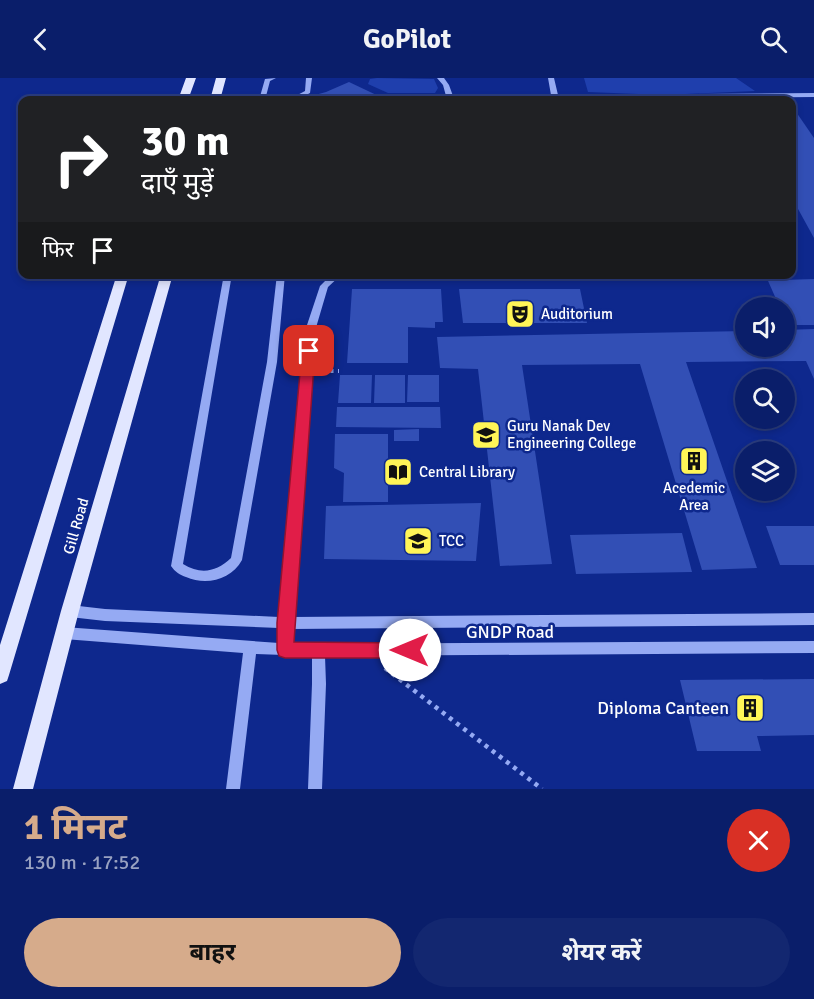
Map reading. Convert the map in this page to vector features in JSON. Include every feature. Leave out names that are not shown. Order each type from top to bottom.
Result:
[{"type":"main road","points":[[184,96],[191,78]]},
{"type":"main road","points":[[216,96],[221,78]]},
{"type":"main road","name":"Gill Road","points":[[0,675],[121,279]]},
{"type":"main road","name":"Gill Road","points":[[23,789],[70,611],[166,279]]},
{"type":"lane","points":[[263,96],[267,80],[273,78]]},
{"type":"lane","points":[[300,96],[308,92],[309,78]]},
{"type":"lane","points":[[440,78],[446,85],[450,96]]},
{"type":"lane","points":[[551,78],[556,96]]},
{"type":"lane","points":[[728,96],[814,95]]},
{"type":"lane","points":[[227,279],[179,548],[177,566],[190,575],[208,576],[224,573],[236,560],[272,362],[280,279]]},
{"type":"lane","points":[[285,650],[285,623],[310,331],[324,286],[332,279]]},
{"type":"lane","points":[[70,611],[105,615],[285,623],[814,619]]},
{"type":"lane","name":"GNDP Road","points":[[64,633],[285,650],[814,647]]},
{"type":"lane","points":[[233,789],[250,648]]},
{"type":"lane","points":[[315,789],[318,649]]},
{"type":"path","points":[[363,651],[542,789]]},
{"type":"shaded area","points":[[584,78],[736,78],[755,91],[663,95],[588,92]]},
{"type":"shaded area","points":[[370,79],[434,79],[438,88],[435,93],[388,93],[368,84]]},
{"type":"building","points":[[349,82],[379,96],[312,96]]},
{"type":"building","points":[[796,112],[814,138],[814,238],[796,205]]},
{"type":"building","points":[[767,279],[814,279],[814,325],[795,325],[795,297],[775,297]]},
{"type":"building","points":[[352,289],[441,289],[443,322],[435,322],[435,328],[408,327],[408,363],[347,363]]},
{"type":"building","points":[[459,289],[580,289],[587,323],[463,323]]},
{"type":"building","name":"Acedemic Area","points":[[814,329],[814,379],[806,361],[686,362],[757,568],[702,570],[640,364],[522,365],[552,564],[500,566],[478,369],[440,368],[437,337],[735,331],[735,357],[795,357],[795,330]]},
{"type":"building","points":[[340,375],[372,375],[371,403],[338,403]]},
{"type":"building","points":[[375,375],[405,375],[405,403],[374,403]]},
{"type":"building","points":[[408,375],[439,375],[439,402],[407,402]]},
{"type":"building","points":[[337,407],[440,407],[441,428],[336,427]]},
{"type":"building","points":[[419,429],[419,441],[394,441],[394,430]]},
{"type":"building","points":[[335,434],[388,434],[388,502],[343,502],[344,473],[334,468]]},
{"type":"building","points":[[481,503],[476,561],[324,559],[326,506]]},
{"type":"building","points":[[766,526],[814,526],[814,565],[780,565]]},
{"type":"building","points":[[682,533],[692,572],[576,574],[570,535]]},
{"type":"building","name":"Diploma Canteen","points":[[814,679],[814,735],[757,736],[761,751],[697,751],[680,680]]},
{"type":"place","name":"Auditorium","points":[[520,314]]},
{"type":"place","name":"Guru Nanak Dev Engineering College","points":[[486,435]]},
{"type":"place","name":"Acedemic Area","points":[[694,461]]},
{"type":"place","name":"Central Library","points":[[398,472]]},
{"type":"place","name":"TCC","points":[[418,541]]},
{"type":"place","name":"Diploma Canteen","points":[[750,708]]},
{"type":"route","points":[[309,351],[285,623],[285,650],[410,650]]}]
